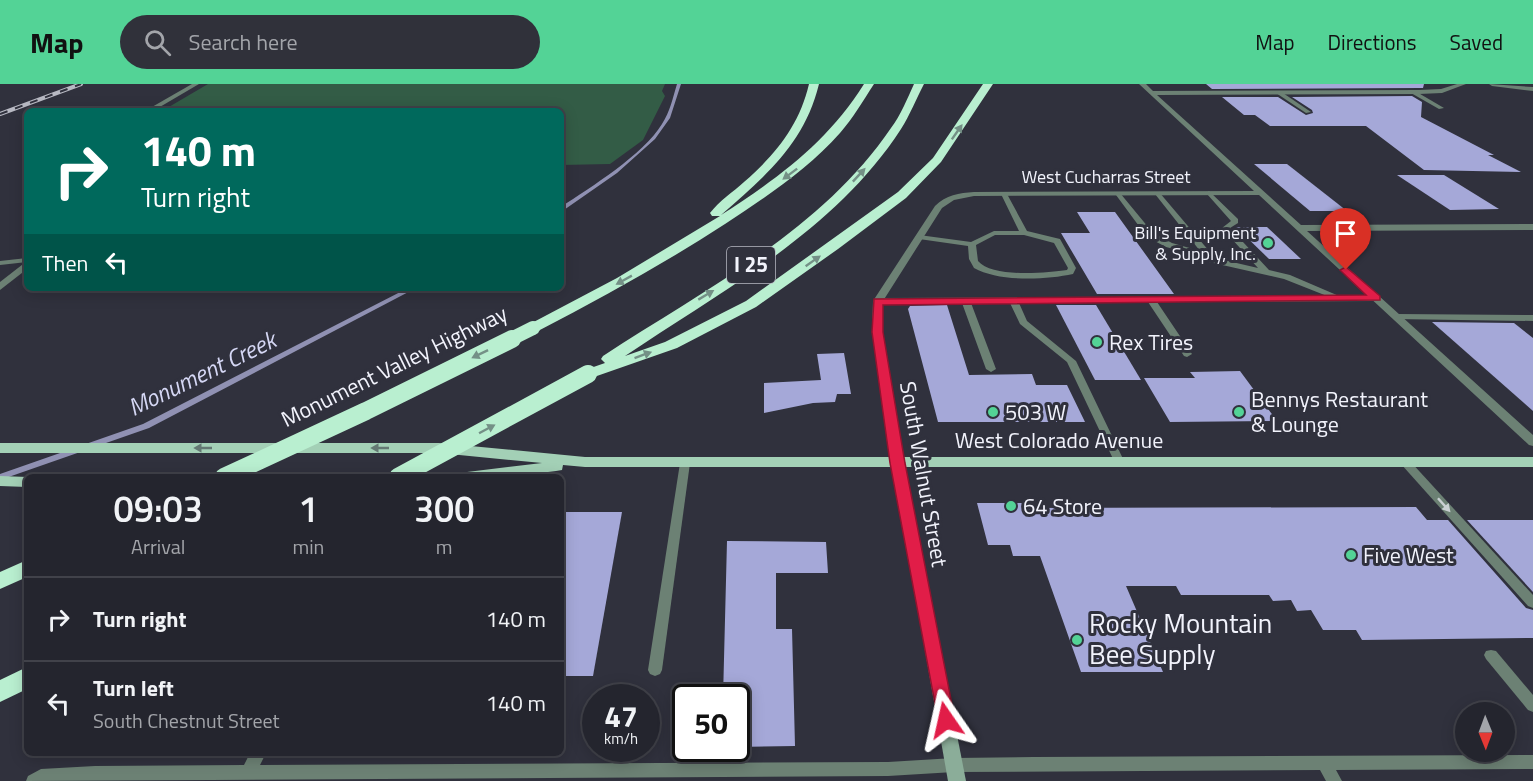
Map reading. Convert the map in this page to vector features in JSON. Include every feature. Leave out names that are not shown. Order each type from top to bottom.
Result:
[{"type":"highway","points":[[674,250],[777,160],[796,135],[807,113],[814,84]]},
{"type":"highway","name":"Monument Valley Highway","points":[[230,474],[366,411],[634,275],[774,187],[807,162],[847,118],[869,84]]},
{"type":"highway","name":"I 25","points":[[404,474],[588,374],[659,325],[729,282],[806,225],[856,179],[877,155],[895,131],[919,84]]},
{"type":"highway","points":[[588,374],[671,345],[750,304],[833,246],[902,195],[937,160],[988,84]]},
{"type":"highway","points":[[0,581],[24,569]]},
{"type":"highway","points":[[2,691],[24,679]]},
{"type":"main road","name":"West Colorado Avenue","points":[[0,448],[439,448],[585,462],[686,463],[1533,462]]},
{"type":"main road","name":"West Colorado Avenue","points":[[491,474],[585,462]]},
{"type":"main road","name":"South Walnut Street","points":[[898,463],[956,773]]},
{"type":"main road","points":[[0,482],[24,482]]},
{"type":"street","points":[[153,108],[196,84]]},
{"type":"street","points":[[1142,84],[1533,442]]},
{"type":"street","points":[[1151,93],[1413,92],[1442,91],[1463,84]]},
{"type":"street","name":"West Cucharras Street","points":[[920,237],[939,206],[952,196],[1260,193]]},
{"type":"street","points":[[1299,228],[1533,227]]},
{"type":"street","points":[[878,302],[920,237]]},
{"type":"street","points":[[0,287],[24,265]]},
{"type":"street","name":"South Walnut Street","points":[[878,302],[877,332],[898,463]]},
{"type":"lane","points":[[1492,84],[1533,89]]},
{"type":"lane","points":[[1278,92],[1308,112]]},
{"type":"lane","points":[[1413,92],[1441,108]]},
{"type":"lane","points":[[1157,193],[1212,260],[1287,277],[1340,298]]},
{"type":"lane","points":[[1209,193],[1235,221],[1226,228],[1266,272]]},
{"type":"lane","points":[[1004,194],[1024,233]]},
{"type":"lane","points":[[1118,194],[1150,235],[1169,245],[1208,255]]},
{"type":"lane","points":[[920,237],[972,244],[994,233],[1024,233],[1057,241],[1072,268],[1070,272],[1044,274],[987,271],[977,266],[971,257],[972,244]]},
{"type":"lane","points":[[0,263],[24,262]]},
{"type":"lane","points":[[878,302],[1376,298]]},
{"type":"lane","points":[[1151,300],[1187,354]]},
{"type":"lane","points":[[966,301],[991,369]]},
{"type":"lane","points":[[1014,301],[1023,322],[1071,361],[1120,463]]},
{"type":"lane","points":[[1397,317],[1533,318]]},
{"type":"lane","points":[[1405,462],[1533,603]]},
{"type":"lane","points":[[655,670],[686,463]]},
{"type":"lane","points":[[1491,655],[1533,706]]},
{"type":"lane","points":[[248,773],[256,756]]},
{"type":"lane","points":[[34,781],[41,776],[95,773],[888,769],[956,773],[1324,763],[1533,762]]},
{"type":"lane","points":[[1324,763],[1334,781]]},
{"type":"green space","points":[[208,84],[665,84],[662,91],[665,96],[643,140],[610,164],[564,165],[564,108],[167,108]]},
{"type":"building","points":[[1206,84],[1424,84],[1423,88],[1212,89]]},
{"type":"building","points":[[1412,96],[1422,102],[1421,117],[1494,155],[1488,155],[1521,172],[1424,170],[1366,126],[1270,126],[1255,115],[1244,115],[1222,97],[1278,97],[1306,115],[1313,113],[1312,110],[1292,97]]},
{"type":"building","points":[[1254,164],[1287,164],[1347,211],[1310,211]]},
{"type":"building","points":[[1397,175],[1444,175],[1499,209],[1450,210]]},
{"type":"building","points":[[1077,212],[1115,212],[1174,294],[1097,294],[1061,233],[1090,233]]},
{"type":"building","name":"Bill's Equipment & Supply, Inc.","points":[[1236,227],[1267,227],[1301,259],[1269,259]]},
{"type":"building","points":[[947,305],[969,375],[1032,374],[1036,385],[1067,385],[1085,422],[938,422],[908,309],[910,306]]},
{"type":"building","name":"Rex Tires","points":[[1056,305],[1096,305],[1141,380],[1095,380]]},
{"type":"building","points":[[1432,322],[1514,323],[1533,338],[1533,411]]},
{"type":"building","points":[[844,353],[851,394],[837,394],[835,402],[813,403],[764,413],[764,383],[821,380],[817,354]]},
{"type":"building","points":[[1240,371],[1277,421],[1170,422],[1144,378],[1195,378],[1190,372]]},
{"type":"building","points":[[977,503],[1027,503],[1028,508],[1416,507],[1427,520],[1448,520],[1526,608],[1533,610],[1533,638],[1362,640],[1356,630],[1323,630],[1311,610],[1297,611],[1291,600],[1273,601],[1269,595],[1181,595],[1176,586],[1126,586],[1163,672],[1081,672],[1040,556],[1013,556],[1010,545],[988,545]]},
{"type":"building","points":[[564,512],[622,512],[593,676],[564,676]]},
{"type":"building","points":[[1467,520],[1533,520],[1533,592]]},
{"type":"building","points":[[727,541],[826,542],[828,573],[776,573],[776,629],[792,629],[795,746],[750,747],[750,684],[723,684]]},
{"type":"waterway","name":"Monument Creek","points":[[564,208],[615,172],[653,138],[668,118],[679,84]]},
{"type":"waterway","name":"Monument Creek","points":[[0,477],[146,426],[407,291]]},
{"type":"railway","points":[[0,114],[81,84]]},
{"type":"place","name":"Bill's Equipment & Supply, Inc.","points":[[1268,243]]},
{"type":"place","name":"Rex Tires","points":[[1097,342]]},
{"type":"place","name":"503 W","points":[[993,412]]},
{"type":"place","name":"Bennys Restaurant & Lounge","points":[[1239,412]]},
{"type":"place","name":"64 Store","points":[[1011,506]]},
{"type":"place","name":"Five West","points":[[1351,555]]},
{"type":"place","name":"Rocky Mountain Bee Supply","points":[[1077,640]]},
{"type":"route","points":[[946,720],[882,366],[877,332],[878,302],[1376,298],[1346,270]]}]
